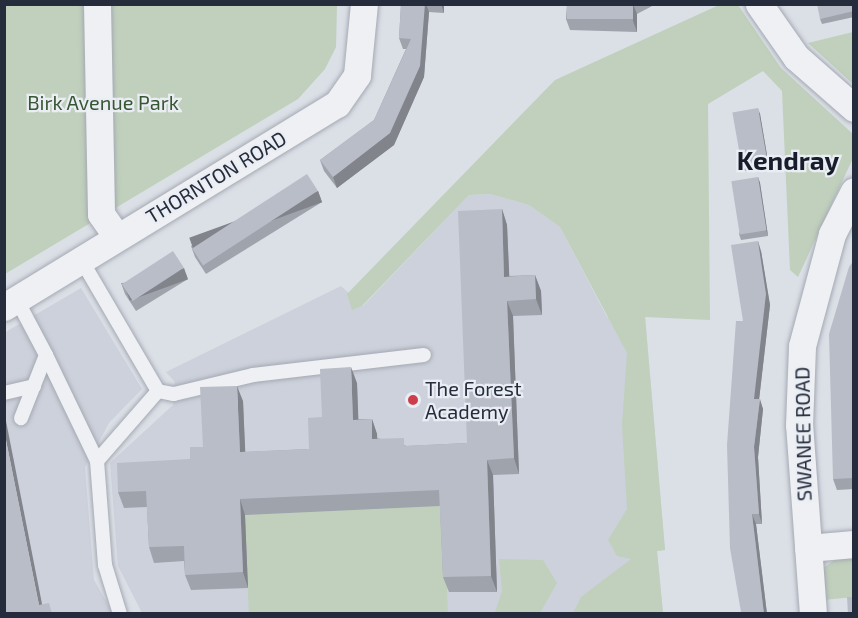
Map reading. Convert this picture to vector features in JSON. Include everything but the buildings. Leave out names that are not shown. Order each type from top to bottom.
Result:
[{"type":"street","points":[[97,4],[100,214],[117,237]]},
{"type":"street","name":"THORNTON ROAD","points":[[11,303],[337,104],[357,75],[364,4]]},
{"type":"street","points":[[759,4],[796,57],[854,108]]},
{"type":"street","name":"SWANEE ROAD","points":[[813,614],[799,425],[802,346],[832,234],[854,191]]},
{"type":"street","points":[[808,548],[854,544]]},
{"type":"lane","points":[[82,261],[158,391],[174,394],[253,375],[424,355]]},
{"type":"lane","points":[[11,303],[46,355],[97,461],[105,565],[118,613]]},
{"type":"lane","points":[[21,418],[46,355]]},
{"type":"lane","points":[[4,393],[34,386]]},
{"type":"lane","points":[[97,461],[158,391]]},
{"type":"shaded area","name":"The Forest Academy","points":[[490,194],[529,205],[560,227],[607,317],[645,316],[665,550],[657,551],[663,613],[142,613],[118,566],[110,463],[173,405],[175,382],[166,372],[341,286],[363,306],[469,195]]},
{"type":"shaded area","points":[[81,288],[142,389],[109,423],[85,467],[94,580],[113,613],[5,613],[4,333]]},
{"type":"green space","name":"Birk Avenue Park","points":[[4,5],[337,5],[336,47],[325,69],[298,99],[5,274]]},
{"type":"green space","points":[[719,5],[738,5],[781,68],[853,134],[853,158],[798,277],[790,270],[782,91],[763,71],[708,104],[710,320],[645,317],[665,550],[657,551],[663,613],[573,613],[581,597],[631,559],[617,556],[608,540],[627,509],[622,425],[627,353],[560,227],[529,205],[490,194],[469,195],[362,306],[352,310],[347,294],[555,80]]},
{"type":"green space","points":[[854,32],[853,84],[808,43]]},
{"type":"green space","points":[[443,475],[448,613],[249,614],[244,482]]},
{"type":"green space","points":[[853,556],[853,597],[824,600],[823,568],[839,557]]},
{"type":"green space","points":[[499,559],[543,560],[557,583],[540,613],[495,612],[502,591]]},
{"type":"place","name":"The Forest Academy","points":[[413,400]]},
{"type":"district","name":"Kendray","points":[[788,160]]}]
